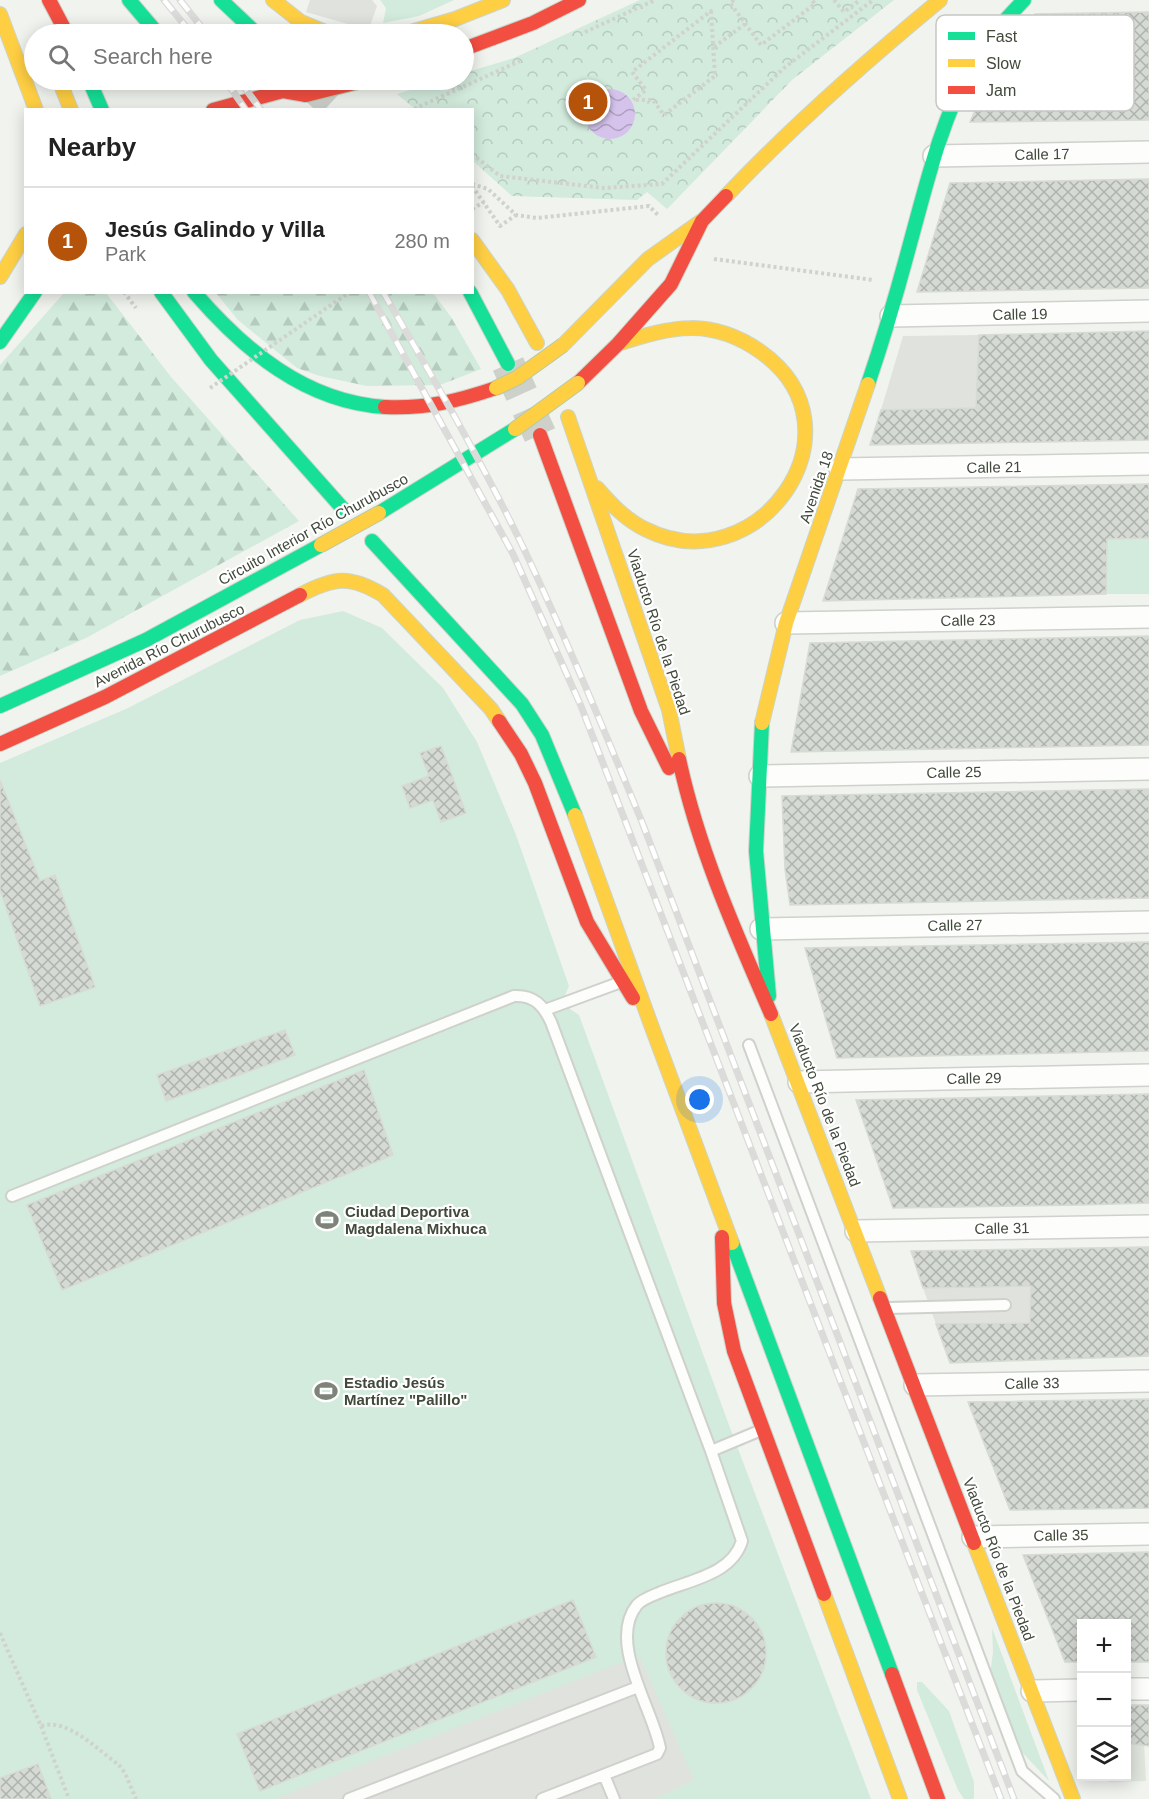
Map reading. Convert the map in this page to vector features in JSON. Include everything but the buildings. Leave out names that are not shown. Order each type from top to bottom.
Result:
[{"type":"main road","points":[[49,0],[62,24]]},
{"type":"main road","points":[[129,0],[149,24]]},
{"type":"main road","points":[[220,0],[246,24]]},
{"type":"main road","points":[[273,0],[306,24]]},
{"type":"main road","points":[[438,24],[503,0]]},
{"type":"main road","points":[[474,46],[533,23],[579,0]]},
{"type":"main road","points":[[196,294],[223,327],[271,368],[327,396],[370,406],[417,409],[473,399],[517,378],[563,345],[648,259],[702,220],[771,148],[834,89],[940,0]]},
{"type":"main road","name":"Avenida 18","points":[[1010,15],[1024,0]]},
{"type":"main road","points":[[0,14],[24,78]]},
{"type":"main road","points":[[28,90],[35,108]]},
{"type":"main road","points":[[63,90],[70,108]]},
{"type":"main road","points":[[93,90],[101,108]]},
{"type":"main road","points":[[220,108],[283,90],[306,95],[326,90]]},
{"type":"main road","points":[[291,108],[306,95]]},
{"type":"main road","name":"Avenida 18","points":[[771,1014],[761,929],[756,851],[763,712],[786,623],[891,316],[934,156],[950,111]]},
{"type":"main road","name":"Circuito Interior Río Churubusco","points":[[0,706],[146,640],[379,513],[514,429],[578,383],[618,344],[671,284],[702,220]]},
{"type":"main road","points":[[0,277],[24,237]]},
{"type":"main road","points":[[474,242],[494,266],[519,305],[537,343]]},
{"type":"main road","points":[[0,342],[34,294]]},
{"type":"main road","points":[[162,294],[211,360],[344,510]]},
{"type":"main road","points":[[471,294],[508,364]]},
{"type":"main road","points":[[591,482],[619,511],[653,533],[683,541],[714,541],[752,527],[768,514],[794,483],[804,453],[805,423],[799,402],[774,361],[758,348],[740,338],[702,328],[660,331],[618,344]]},
{"type":"main road","name":"Viaducto Río de la Piedad","points":[[568,417],[669,710],[690,810],[727,912],[799,1082],[1073,1799]]},
{"type":"main road","points":[[540,435],[641,711],[690,810]]},
{"type":"main road","points":[[372,541],[495,672],[522,704],[542,735],[561,778],[722,1221],[938,1799]]},
{"type":"main road","name":"Avenida Río Churubusco","points":[[0,744],[115,692],[321,584],[334,579],[352,580],[383,595],[406,617],[491,709],[506,731],[535,783],[587,922],[622,981]]},
{"type":"main road","points":[[622,981],[651,1023]]},
{"type":"main road","points":[[722,1221],[721,1275],[726,1320],[762,1430],[807,1554],[900,1799]]},
{"type":"street","name":"Calle 17","points":[[934,156],[1149,152]]},
{"type":"street","name":"Calle 19","points":[[891,316],[1149,311]]},
{"type":"street","name":"Calle 21","points":[[840,469],[1149,464]]},
{"type":"street","name":"Calle 23","points":[[786,623],[1149,617]]},
{"type":"street","name":"Calle 25","points":[[760,776],[1149,769]]},
{"type":"street","name":"Calle 27","points":[[761,929],[1149,922]]},
{"type":"street","name":"Calle 29","points":[[799,1082],[1149,1075]]},
{"type":"street","name":"Calle 31","points":[[856,1231],[1149,1226]]},
{"type":"street","name":"Calle 33","points":[[915,1385],[1149,1381]]},
{"type":"street","name":"Calle 35","points":[[973,1537],[1149,1534]]},
{"type":"street","points":[[1131,1689],[1149,1689]]},
{"type":"street","points":[[1032,1691],[1077,1690]]},
{"type":"lane","points":[[545,1010],[622,981]]},
{"type":"lane","points":[[12,1196],[514,996],[524,996],[537,1002],[545,1010],[711,1451],[742,1541],[738,1554],[726,1567],[653,1595],[638,1604],[626,1634],[638,1687],[660,1748],[657,1754],[542,1799]]},
{"type":"lane","points":[[749,1045],[1022,1771],[1054,1799]]},
{"type":"lane","points":[[885,1308],[1005,1305]]},
{"type":"lane","points":[[711,1451],[762,1430]]},
{"type":"lane","points":[[349,1799],[638,1687]]},
{"type":"lane","points":[[604,1775],[614,1799]]},
{"type":"path","points":[[734,0],[730,3],[760,45],[814,4],[812,0]]},
{"type":"path","points":[[834,0],[844,12],[860,0]]},
{"type":"path","points":[[474,156],[500,176],[604,188],[662,184],[784,68],[873,0]]},
{"type":"path","points":[[711,12],[713,47],[715,76],[664,115],[653,100],[633,100],[646,90],[632,72],[711,12]]},
{"type":"path","points":[[713,47],[745,24]]},
{"type":"path","points":[[474,186],[488,189],[516,215],[537,218],[649,206],[660,217]]},
{"type":"path","points":[[474,189],[500,226],[516,215]]},
{"type":"path","points":[[474,208],[482,203]]},
{"type":"path","points":[[712,259],[900,284]]},
{"type":"path","points":[[210,388],[347,294]]},
{"type":"path","points":[[0,1633],[41,1726],[69,1799]]},
{"type":"path","points":[[41,1726],[51,1723],[65,1728],[119,1765],[126,1773],[136,1799]]},
{"type":"shaded area","points":[[310,0],[372,0],[377,6],[371,24],[348,24],[306,12]]},
{"type":"shaded area","points":[[979,335],[976,408],[881,410],[903,336]]},
{"type":"shaded area","points":[[1031,1286],[1030,1323],[936,1324],[923,1288]]},
{"type":"shaded area","points":[[640,1657],[694,1780],[656,1799],[275,1799],[617,1664]]},
{"type":"shaded area","points":[[1131,1743],[1144,1743],[1146,1781],[1109,1782],[1131,1781]]},
{"type":"green space","points":[[380,0],[454,0],[419,16],[383,23],[386,8]]},
{"type":"green space","points":[[640,0],[894,0],[792,80],[667,209],[647,192],[637,200],[512,196],[474,162],[474,108],[414,108],[397,94],[410,90],[474,90],[474,70],[514,58]]},
{"type":"green space","points":[[63,294],[107,294],[171,377],[299,521],[86,638],[0,676],[0,365]]},
{"type":"green space","points":[[217,294],[434,294],[451,317],[481,369],[440,385],[367,386],[320,376],[297,368],[238,320]]},
{"type":"green space","points":[[1149,538],[1149,594],[1106,594],[1107,539]]},
{"type":"green space","name":"Ciudad Deportiva Magdalena Mixhuca","points":[[343,611],[382,628],[443,688],[477,742],[516,835],[569,986],[565,995],[570,1009],[579,1015],[729,1425],[871,1799],[0,1799],[0,763],[128,708],[300,620]]},
{"type":"green space","points":[[992,1628],[1049,1781],[1005,1734],[991,1702],[988,1691],[993,1652]]},
{"type":"green space","points":[[917,1682],[922,1682],[949,1711],[974,1782],[974,1799],[964,1799],[958,1790],[917,1690]]},
{"type":"water","points":[[605,89],[615,89],[628,96],[635,109],[635,119],[628,132],[615,139],[605,139],[596,135],[589,128],[585,119],[585,109],[589,100],[596,93]]},
{"type":"tunnel","points":[[318,90],[338,108]]},
{"type":"tunnel","points":[[508,364],[540,435]]},
{"type":"railway","points":[[164,0],[184,24]]},
{"type":"railway","points":[[180,0],[199,24]]},
{"type":"railway","points":[[232,90],[245,108]]},
{"type":"railway","points":[[246,90],[260,108]]},
{"type":"railway","points":[[370,294],[513,554],[581,706],[1001,1799]]},
{"type":"railway","points":[[384,294],[456,418],[523,547],[642,822],[1014,1799]]},
{"type":"traffic: fast","points":[[129,0],[149,24]]},
{"type":"traffic: fast","points":[[221,0],[246,24]]},
{"type":"traffic: fast","points":[[1010,15],[1024,0]]},
{"type":"traffic: fast","points":[[93,90],[101,108]]},
{"type":"traffic: fast","points":[[868,384],[896,295],[936,152],[951,111]]},
{"type":"traffic: fast","points":[[0,342],[34,294]]},
{"type":"traffic: fast","points":[[162,294],[211,360],[344,510]]},
{"type":"traffic: fast","points":[[196,294],[255,353],[303,384],[328,395],[356,403],[385,407]]},
{"type":"traffic: fast","points":[[471,294],[508,364]]},
{"type":"traffic: fast","points":[[379,513],[515,429]]},
{"type":"traffic: fast","points":[[372,541],[522,704],[542,735],[575,815]]},
{"type":"traffic: fast","points":[[0,706],[146,640],[321,545]]},
{"type":"traffic: fast","points":[[762,723],[756,851],[769,996]]},
{"type":"traffic: fast","points":[[732,1243],[892,1674]]},
{"type":"traffic: slow","points":[[273,0],[306,24]]},
{"type":"traffic: slow","points":[[438,24],[503,0]]},
{"type":"traffic: slow","points":[[726,196],[830,95],[940,0]]},
{"type":"traffic: slow","points":[[0,14],[24,78]]},
{"type":"traffic: slow","points":[[28,90],[35,108]]},
{"type":"traffic: slow","points":[[63,90],[70,108]]},
{"type":"traffic: slow","points":[[563,345],[648,259],[700,222]]},
{"type":"traffic: slow","points":[[0,277],[24,237]]},
{"type":"traffic: slow","points":[[474,243],[508,290],[537,343]]},
{"type":"traffic: slow","points":[[597,488],[613,506],[645,529],[687,541],[726,536],[760,519],[786,491],[802,457],[805,421],[792,384],[761,352],[725,333],[691,328],[674,329],[618,344]]},
{"type":"traffic: slow","points":[[496,388],[517,378],[563,345]]},
{"type":"traffic: slow","points":[[515,429],[578,383]]},
{"type":"traffic: slow","points":[[762,723],[786,623],[868,384]]},
{"type":"traffic: slow","points":[[568,417],[669,710],[679,759]]},
{"type":"traffic: slow","points":[[321,545],[379,513]]},
{"type":"traffic: slow","points":[[300,595],[323,585],[342,581],[361,584],[383,595],[491,709],[499,721]]},
{"type":"traffic: slow","points":[[575,815],[650,1022]]},
{"type":"traffic: slow","points":[[771,1014],[880,1298]]},
{"type":"traffic: slow","points":[[650,1022],[732,1243]]},
{"type":"traffic: slow","points":[[974,1543],[1073,1799]]},
{"type":"traffic: slow","points":[[824,1594],[900,1799]]},
{"type":"traffic: jam","points":[[49,0],[62,24]]},
{"type":"traffic: jam","points":[[474,45],[533,23],[579,0]]},
{"type":"traffic: jam","points":[[306,95],[326,90]]},
{"type":"traffic: jam","points":[[220,108],[283,91],[306,95]]},
{"type":"traffic: jam","points":[[578,383],[618,344],[671,284],[702,221],[726,196]]},
{"type":"traffic: jam","points":[[385,407],[414,407],[441,403],[496,388]]},
{"type":"traffic: jam","points":[[540,435],[641,711],[669,768]]},
{"type":"traffic: jam","points":[[0,744],[105,697],[300,595]]},
{"type":"traffic: jam","points":[[499,721],[521,754],[535,783],[587,922],[633,998]]},
{"type":"traffic: jam","points":[[679,759],[707,857],[771,1014]]},
{"type":"traffic: jam","points":[[722,1237],[724,1303],[734,1351],[824,1594]]},
{"type":"traffic: jam","points":[[880,1298],[974,1543]]},
{"type":"traffic: jam","points":[[892,1674],[938,1799]]},
{"type":"place","name":"Jesús Galindo y Villa","points":[[588,102]]},
{"type":"place","name":"Ciudad Deportiva Magdalena Mixhuca","points":[[327,1220]]},
{"type":"place","name":"Estadio Jesús Martínez \"Palillo\"","points":[[326,1391]]}]
